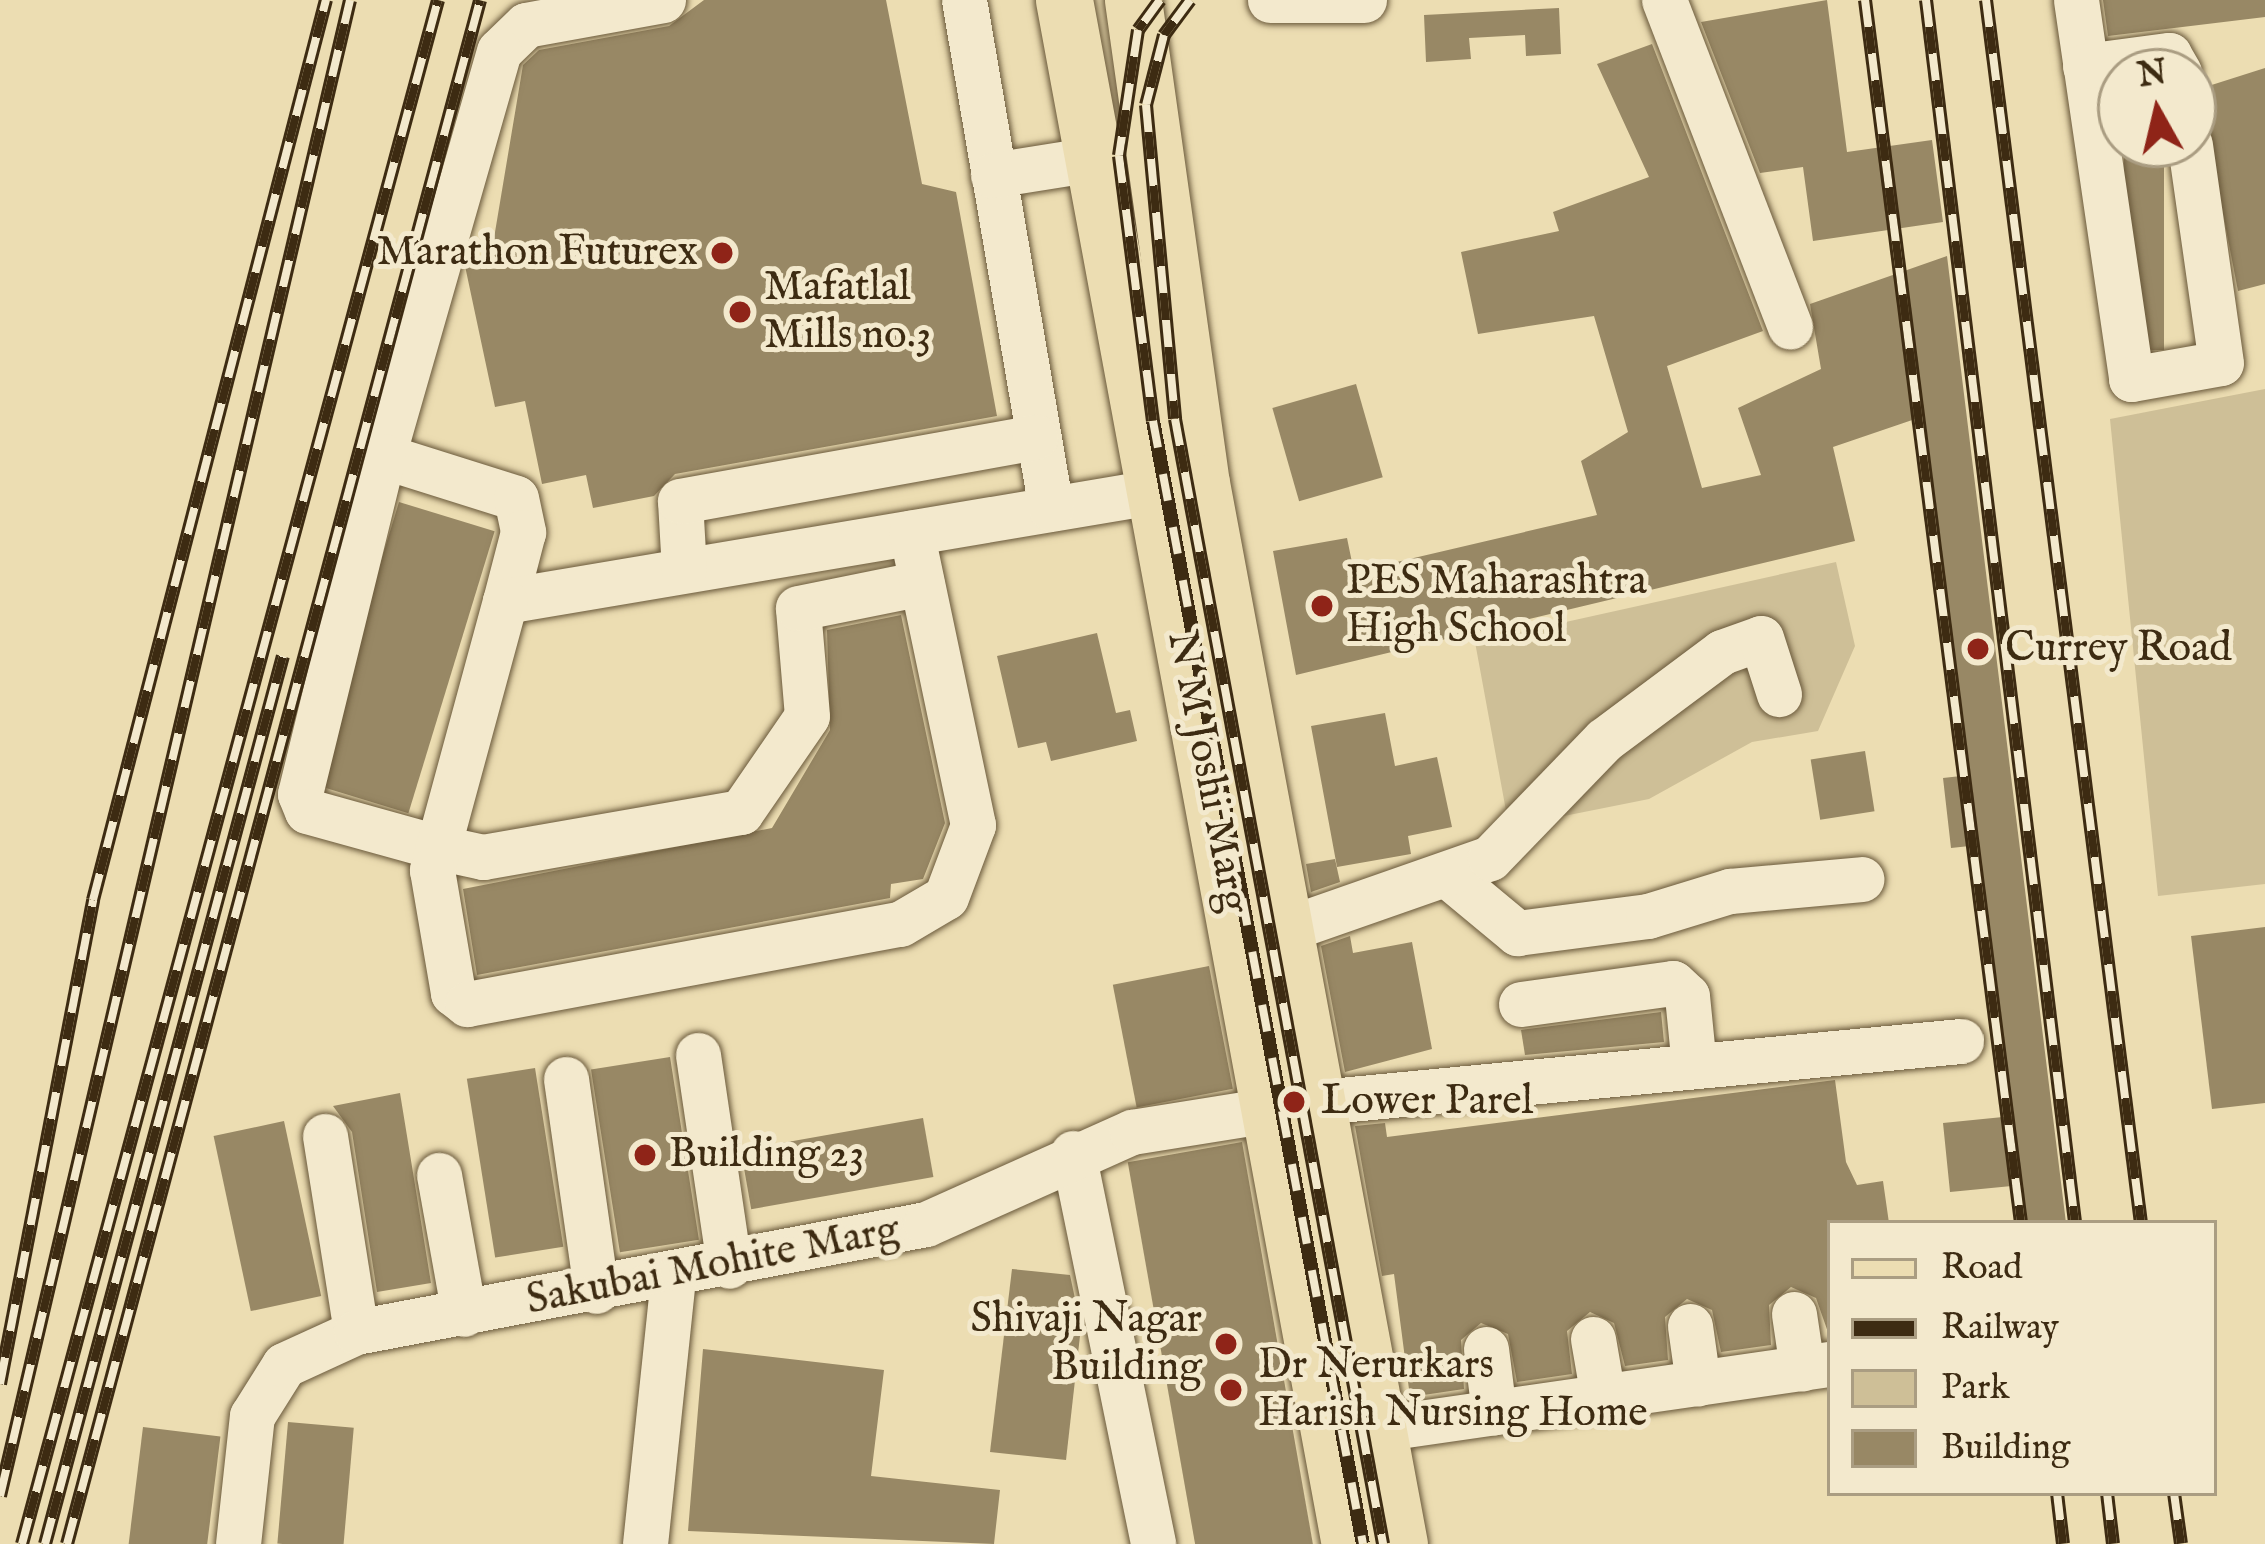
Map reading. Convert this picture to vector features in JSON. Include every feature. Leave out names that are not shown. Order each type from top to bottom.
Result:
[{"type":"main road","name":"N M Joshi Marg","points":[[1064,0],[1093,159],[1287,929],[1295,1105],[1350,1544]]},
{"type":"main road","name":"N M Joshi Marg","points":[[1133,0],[1177,488],[1295,1105],[1378,1429],[1399,1544]]},
{"type":"street","points":[[664,0],[526,25],[499,51],[383,456],[300,794],[307,811],[483,857],[741,812],[807,716],[799,608],[922,583]]},
{"type":"street","points":[[964,0],[1035,437],[1052,509]]},
{"type":"street","points":[[1270,0],[1364,0]]},
{"type":"street","points":[[1664,0],[1790,327]]},
{"type":"street","points":[[2077,0],[2097,146]]},
{"type":"street","points":[[2085,66],[2097,64]]},
{"type":"street","points":[[993,175],[1093,159]]},
{"type":"street","points":[[2100,168],[2132,379],[2221,363],[2193,168]]},
{"type":"street","points":[[684,570],[680,501],[1035,437]]},
{"type":"street","points":[[383,456],[516,498],[523,532],[437,847],[435,904],[453,993],[466,1004],[926,912],[957,884],[973,825],[911,532]]},
{"type":"street","points":[[505,601],[1177,488]]},
{"type":"street","points":[[1287,929],[1452,879],[1490,858],[1604,740],[1722,652],[1761,638],[1779,694]]},
{"type":"street","points":[[1452,879],[1517,933],[1648,916],[1730,891],[1861,879]]},
{"type":"street","points":[[1521,1004],[1673,983],[1687,996],[1694,1066]]},
{"type":"street","name":"Sakubai Mohite Marg","points":[[238,1544],[252,1416],[284,1364],[354,1318],[461,1299],[596,1291],[673,1279],[926,1224],[1073,1154],[1295,1105],[1961,1041]]},
{"type":"street","points":[[698,1055],[729,1266]]},
{"type":"street","points":[[566,1079],[596,1291]]},
{"type":"street","points":[[325,1136],[354,1318]]},
{"type":"street","points":[[1073,1154],[1153,1544]]},
{"type":"street","points":[[439,1175],[461,1299]]},
{"type":"street","points":[[644,1544],[673,1279]]},
{"type":"street","points":[[1378,1429],[1816,1366],[1794,1314]]},
{"type":"street","points":[[1690,1326],[1698,1383]]},
{"type":"street","points":[[1593,1339],[1603,1397]]},
{"type":"street","points":[[1486,1349],[1494,1412]]},
{"type":"green space","points":[[2265,389],[2265,884],[2158,896],[2110,419]]},
{"type":"green space","points":[[1836,562],[1855,646],[1818,731],[1752,742],[1649,799],[1509,827],[1475,642]]},
{"type":"building","name":"Marathon Futurex","points":[[704,0],[886,0],[922,184],[956,192],[997,416],[675,474],[654,496],[593,508],[586,475],[542,484],[525,401],[495,407],[465,266],[492,250],[523,65],[539,50],[669,26]]},
{"type":"building","points":[[1827,0],[1847,152],[1932,140],[1943,222],[1813,241],[1803,167],[1760,173],[1701,22]]},
{"type":"building","points":[[2103,0],[2265,0],[2265,17],[2108,36]]},
{"type":"building","points":[[1559,8],[1561,54],[1526,56],[1525,35],[1469,38],[1471,59],[1426,62],[1424,15]]},
{"type":"building","points":[[1652,44],[1763,331],[1667,366],[1702,488],[1761,475],[1738,408],[1821,369],[1810,304],[1947,256],[2066,1220],[2027,1220],[2022,1185],[1950,1192],[1943,1123],[2013,1116],[1979,845],[1951,848],[1943,778],[1970,775],[1924,416],[1833,447],[1855,541],[1296,675],[1273,551],[1347,538],[1354,572],[1597,515],[1581,461],[1628,432],[1594,316],[1478,334],[1461,252],[1559,231],[1553,212],[1649,177],[1597,64]]},
{"type":"building","points":[[2265,68],[2265,284],[2238,291],[2214,168],[2217,83]]},
{"type":"building","points":[[2124,168],[2164,168],[2164,350],[2124,350]]},
{"type":"building","points":[[1356,384],[1383,477],[1299,501],[1272,408]]},
{"type":"building","points":[[399,502],[495,531],[408,813],[313,784]]},
{"type":"building","points":[[901,615],[945,823],[923,879],[891,884],[890,898],[477,975],[463,889],[772,828],[830,730],[827,630]]},
{"type":"building","points":[[1097,633],[1116,713],[1130,710],[1137,741],[1051,761],[1046,742],[1018,748],[997,656]]},
{"type":"building","points":[[1385,713],[1395,766],[1437,757],[1452,827],[1408,836],[1411,854],[1337,867],[1311,726]]},
{"type":"building","points":[[1865,751],[1875,811],[1820,820],[1811,760]]},
{"type":"building","points":[[1335,859],[1340,882],[1311,892],[1306,864]]},
{"type":"building","points":[[2265,927],[2265,1103],[2212,1109],[2191,936]]},
{"type":"building","points":[[1350,936],[1353,953],[1412,942],[1432,1049],[1345,1072],[1321,946]]},
{"type":"building","points":[[1209,966],[1233,1089],[1137,1107],[1113,985]]},
{"type":"building","points":[[1661,1012],[1664,1042],[1525,1055],[1521,1030]]},
{"type":"building","name":"Building 23","points":[[670,1057],[699,1240],[620,1252],[591,1070]]},
{"type":"building","points":[[535,1068],[563,1247],[495,1258],[467,1079]]},
{"type":"building","points":[[1835,1080],[1846,1162],[1857,1185],[1883,1181],[1889,1220],[1827,1220],[1827,1329],[1816,1298],[1791,1287],[1769,1305],[1771,1345],[1721,1352],[1712,1310],[1687,1299],[1665,1317],[1668,1360],[1625,1366],[1614,1323],[1590,1312],[1567,1331],[1572,1374],[1517,1382],[1508,1334],[1481,1323],[1461,1340],[1464,1389],[1410,1397],[1394,1274],[1382,1276],[1355,1126],[1385,1123],[1387,1137]]},
{"type":"building","points":[[400,1093],[431,1283],[377,1292],[352,1132],[333,1106]]},
{"type":"building","points":[[923,1118],[933,1177],[751,1209],[741,1150]]},
{"type":"building","points":[[284,1121],[321,1296],[251,1311],[214,1136]]},
{"type":"building","name":"Shivaji Nagar Building","points":[[1242,1142],[1313,1544],[1195,1544],[1128,1162]]},
{"type":"building","points":[[1012,1269],[1070,1275],[1081,1327],[1066,1460],[990,1452]]},
{"type":"building","points":[[703,1349],[884,1370],[871,1476],[1000,1490],[994,1544],[688,1531]]},
{"type":"building","points":[[288,1422],[354,1428],[344,1544],[277,1544]]},
{"type":"building","points":[[143,1427],[220,1437],[207,1544],[129,1544]]},
{"type":"railway","points":[[0,1384],[93,900],[326,0]]},
{"type":"railway","points":[[0,1496],[350,0]]},
{"type":"railway","points":[[22,1544],[438,0]]},
{"type":"railway","points":[[67,1544],[480,0]]},
{"type":"railway","points":[[1160,0],[1138,30],[1119,156],[1153,421],[1363,1544]]},
{"type":"railway","points":[[1190,0],[1164,35],[1146,105],[1175,419],[1383,1544]]},
{"type":"railway","points":[[1865,0],[2021,1220]]},
{"type":"railway","points":[[1926,0],[2075,1220]]},
{"type":"railway","points":[[1986,0],[2141,1220]]},
{"type":"railway","points":[[45,1544],[283,656]]},
{"type":"railway","points":[[2057,1496],[2063,1544]]},
{"type":"railway","points":[[2107,1496],[2113,1544]]},
{"type":"railway","points":[[2174,1496],[2181,1544]]},
{"type":"place","name":"Marathon Futurex","points":[[722,253]]},
{"type":"place","name":"Mafatlal Mills no.3","points":[[740,312]]},
{"type":"place","name":"PES Maharashtra High School","points":[[1322,606]]},
{"type":"place","name":"Currey Road","points":[[1978,649]]},
{"type":"place","name":"Lower Parel","points":[[1294,1102]]},
{"type":"place","name":"Building 23","points":[[645,1155]]},
{"type":"place","name":"Shivaji Nagar Building","points":[[1226,1344]]},
{"type":"place","name":"Dr Nerurkars Harish Nursing Home","points":[[1231,1390]]}]
